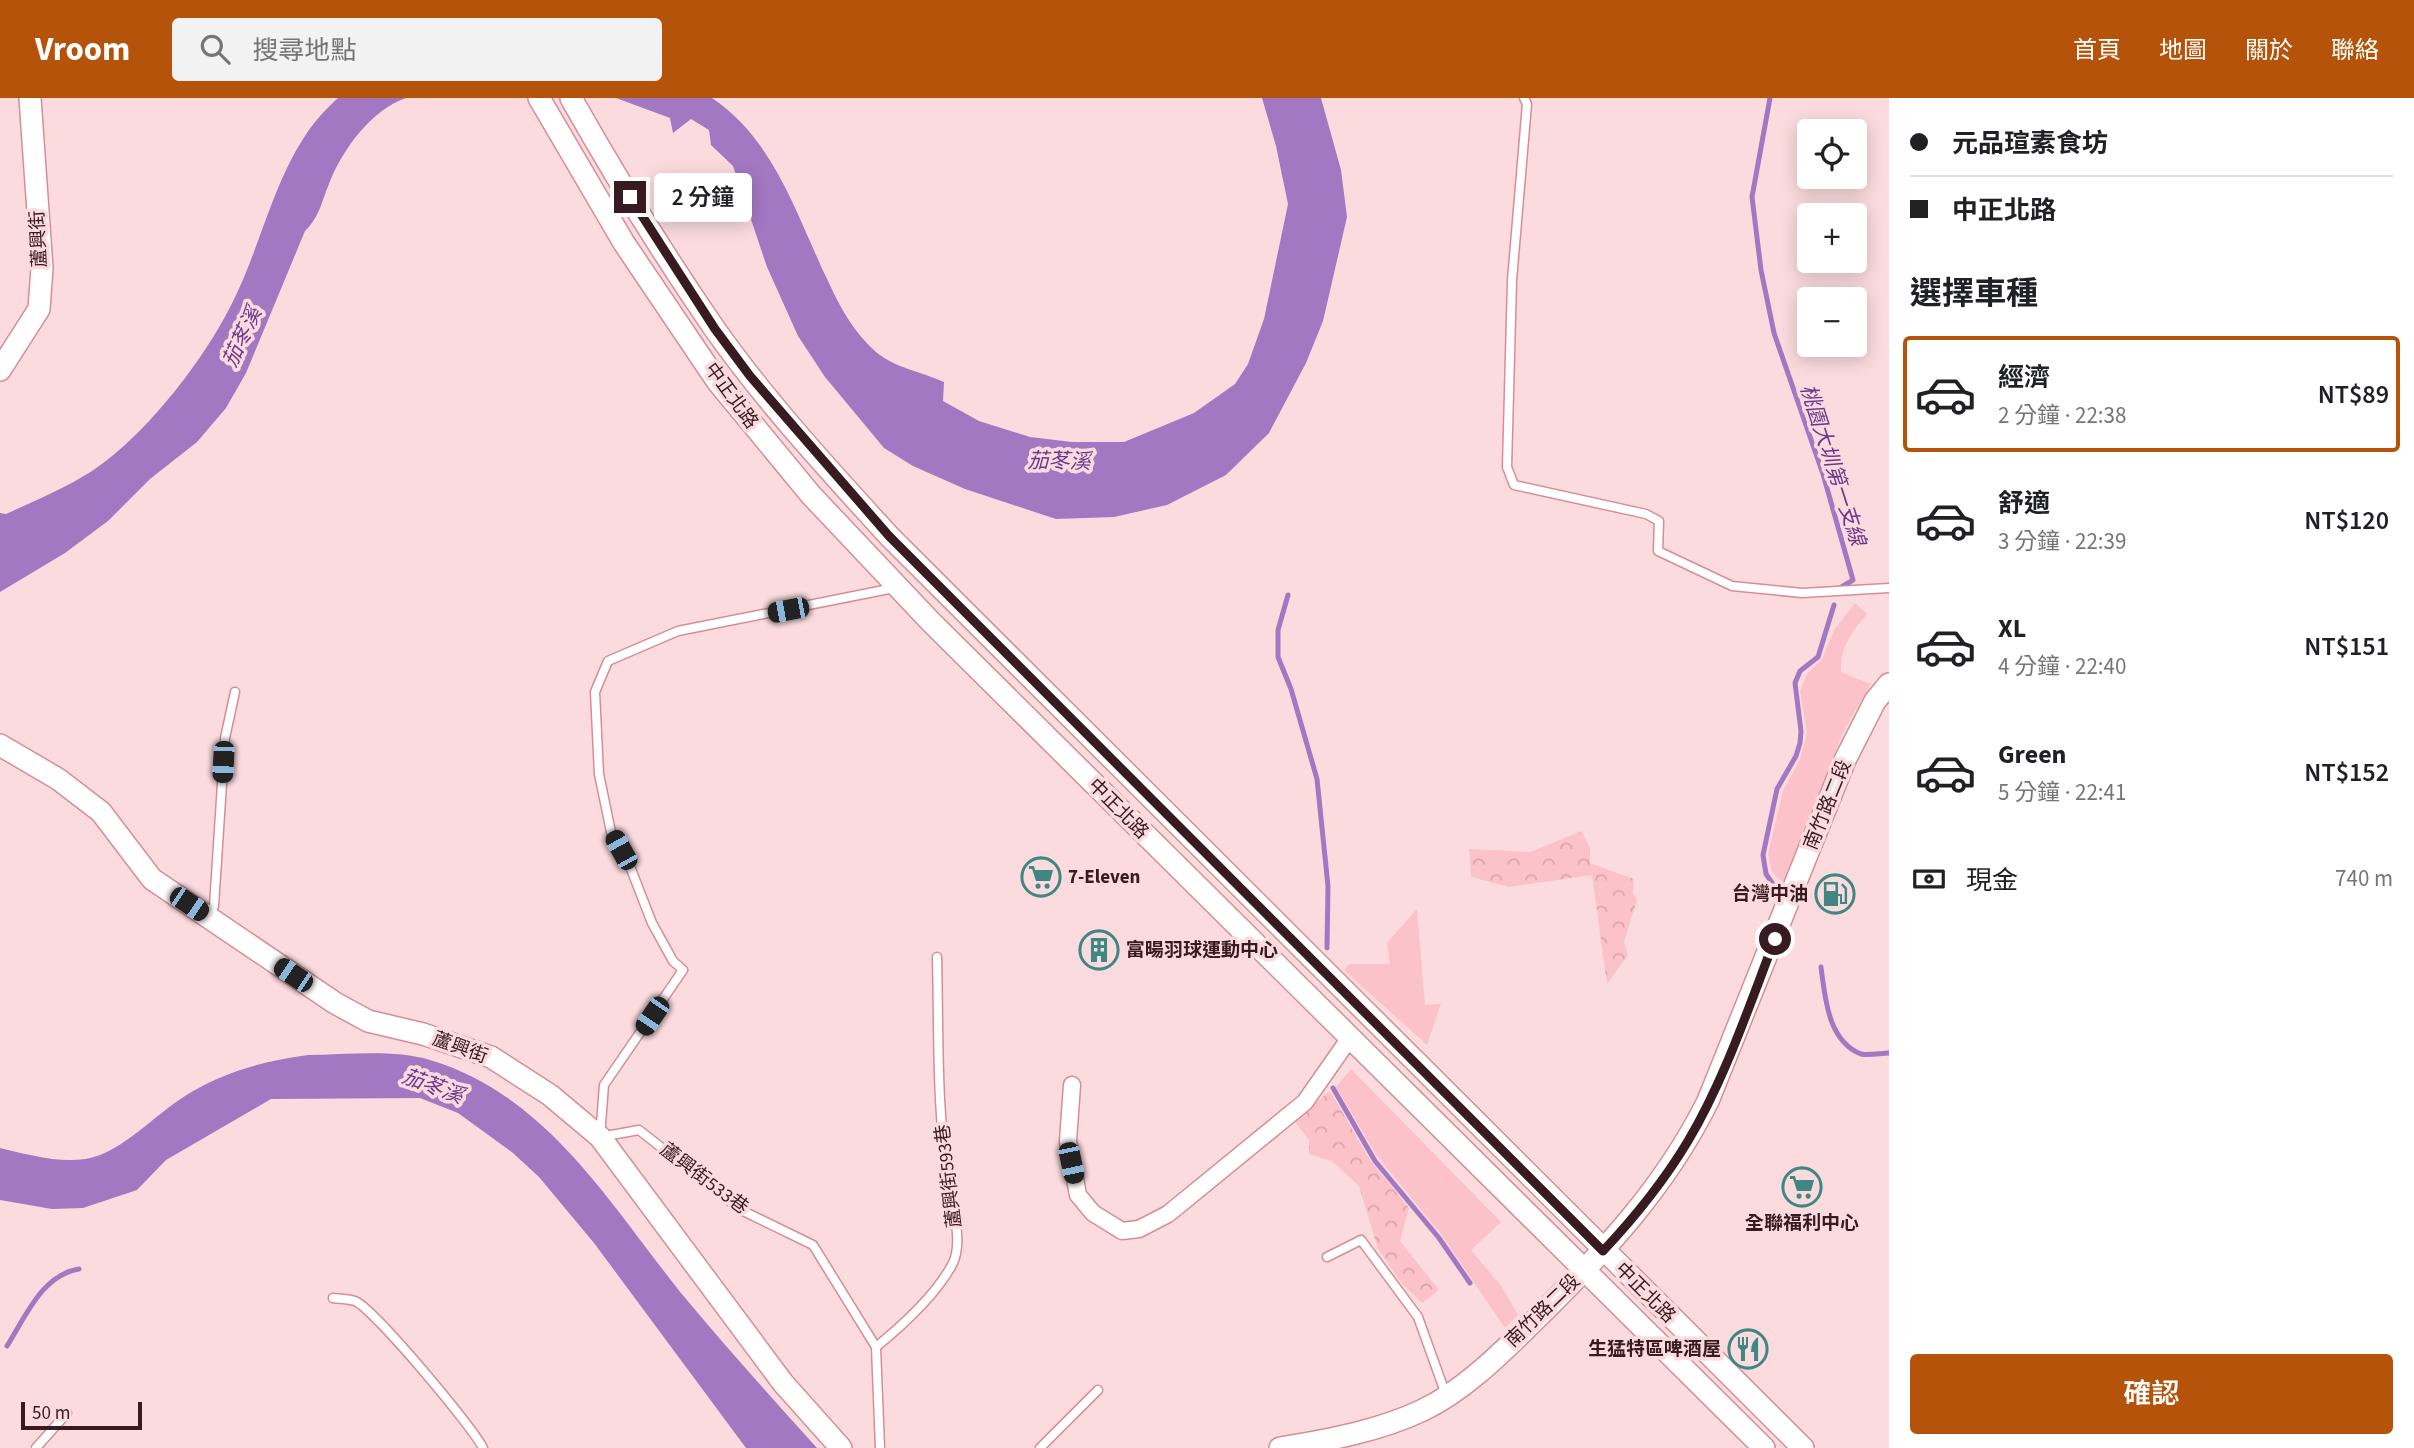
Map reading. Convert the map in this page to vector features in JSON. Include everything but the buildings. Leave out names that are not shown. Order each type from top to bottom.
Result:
[{"type":"street","name":"蘆興街","points":[[0,370],[39,309],[42,268],[30,98]]},
{"type":"street","name":"中正北路","points":[[572,100],[644,221],[715,329],[784,418],[840,482],[954,603],[1803,1448]]},
{"type":"street","name":"中正北路","points":[[542,104],[624,243],[718,381],[811,495],[897,588],[1764,1448]]},
{"type":"street","name":"南竹路二段","points":[[1280,1448],[1384,1426],[1425,1409],[1513,1341],[1584,1272],[1635,1217],[1667,1173],[1704,1111],[1751,1003],[1845,760],[1875,701],[1889,684]]},
{"type":"street","name":"蘆興街","points":[[0,745],[58,779],[101,812],[152,879],[335,1003],[368,1021],[423,1034],[491,1058],[550,1095],[600,1137],[783,1383],[841,1448]]},
{"type":"street","points":[[1072,1084],[1068,1140],[1078,1195],[1093,1213],[1122,1231],[1139,1229],[1168,1214],[1305,1102],[1349,1039]]},
{"type":"lane","points":[[1524,98],[1527,104],[1522,191],[1512,280],[1507,467],[1510,480],[1514,485],[1646,514],[1659,521],[1658,551],[1732,586],[1802,593],[1889,589]]},
{"type":"lane","points":[[600,1137],[604,1085],[683,970],[673,961],[652,923],[631,869],[611,832],[599,774],[595,692],[601,672],[608,661],[628,650],[678,631],[897,588]]},
{"type":"lane","points":[[208,917],[214,906],[225,738],[235,692]]},
{"type":"lane","name":"蘆興街593巷","points":[[876,1347],[907,1321],[953,1264],[956,1242],[943,1153],[937,957]]},
{"type":"lane","name":"蘆興街533巷","points":[[600,1137],[639,1130],[741,1210],[813,1245],[876,1347]]},
{"type":"lane","points":[[1327,1256],[1361,1240],[1418,1317],[1446,1395]]},
{"type":"lane","points":[[333,1298],[357,1301],[475,1431],[483,1448]]},
{"type":"lane","points":[[876,1347],[880,1448]]},
{"type":"lane","points":[[1040,1448],[1098,1390]]},
{"type":"lane","points":[[36,1448],[67,1413]]},
{"type":"green space","points":[[1855,603],[1867,614],[1845,647],[1841,672],[1871,684],[1844,730],[1783,884],[1772,872],[1768,854],[1783,791],[1800,759],[1807,734],[1800,691],[1807,674],[1822,659],[1834,630]]},
{"type":"green space","points":[[1582,831],[1590,848],[1590,863],[1634,879],[1633,893],[1637,900],[1624,942],[1628,955],[1607,984],[1592,875],[1509,887],[1471,877],[1469,849],[1530,852]]},
{"type":"green space","points":[[1417,909],[1425,1005],[1441,1004],[1427,1045],[1344,970],[1349,964],[1390,964],[1387,943]]},
{"type":"green space","points":[[1351,1069],[1501,1222],[1471,1250],[1502,1287],[1518,1315],[1505,1328],[1441,1234],[1377,1156],[1336,1087]]},
{"type":"green space","points":[[1330,1091],[1370,1160],[1409,1208],[1400,1241],[1439,1290],[1422,1303],[1403,1285],[1378,1249],[1359,1186],[1332,1161],[1309,1154],[1309,1140],[1294,1120]]},
{"type":"water","name":"茄苳溪","points":[[338,98],[406,98],[381,111],[370,121],[341,158],[317,215],[305,231],[246,373],[226,408],[197,442],[150,479],[108,521],[65,553],[0,592],[0,513],[6,514],[61,489],[92,471],[134,437],[174,392],[210,342],[236,295],[277,190],[302,140],[318,118]]},
{"type":"water","name":"茄苳溪","points":[[616,98],[712,98],[734,115],[768,157],[782,181],[833,291],[854,328],[868,345],[883,357],[944,382],[943,401],[979,421],[1030,437],[1072,442],[1124,442],[1194,413],[1235,384],[1248,364],[1264,319],[1288,204],[1276,146],[1262,98],[1321,98],[1341,170],[1347,217],[1323,321],[1306,363],[1269,433],[1226,475],[1167,505],[1114,517],[1056,519],[965,489],[913,466],[884,448],[825,377],[798,336],[767,267],[733,166],[711,145],[709,130],[691,119],[673,133],[670,118]]},
{"type":"water","name":"茄苳溪","points":[[385,1054],[430,1060],[471,1076],[542,1125],[601,1189],[681,1293],[817,1448],[746,1448],[594,1243],[539,1177],[513,1153],[458,1113],[420,1098],[271,1099],[166,1160],[137,1190],[83,1208],[52,1209],[0,1200],[0,1148],[63,1160],[100,1155],[121,1144],[179,1100],[209,1082],[258,1065],[308,1055]]},
{"type":"waterway","name":"桃園大圳第一支線","points":[[1770,98],[1752,197],[1761,270],[1774,333],[1823,474],[1853,580],[1840,588]]},
{"type":"waterway","points":[[1288,595],[1278,630],[1278,657],[1291,689],[1317,779],[1328,886],[1327,948]]},
{"type":"waterway","name":"桃園大圳第一支線","points":[[1777,890],[1766,874],[1763,855],[1777,789],[1796,756],[1800,743],[1795,683],[1800,671],[1818,657],[1834,605]]},
{"type":"waterway","name":"桃園大圳第一支線","points":[[1821,967],[1830,1017],[1841,1039],[1861,1054],[1889,1053]]},
{"type":"waterway","points":[[1333,1088],[1375,1161],[1439,1238],[1470,1283]]},
{"type":"waterway","points":[[7,1346],[28,1310],[45,1288],[55,1279],[79,1269]]},
{"type":"place","name":"7-Eleven","points":[[1041,877]]},
{"type":"place","name":"台灣中油","points":[[1835,894]]},
{"type":"place","name":"富暘羽球運動中心","points":[[1099,950]]},
{"type":"place","name":"全聯福利中心","points":[[1802,1187]]},
{"type":"place","name":"生猛特區啤酒屋","points":[[1748,1349]]},
{"type":"route","points":[[630,197],[715,329],[750,376],[889,536],[1603,1251],[1635,1217],[1689,1140],[1709,1101],[1751,1003],[1775,939]]}]
